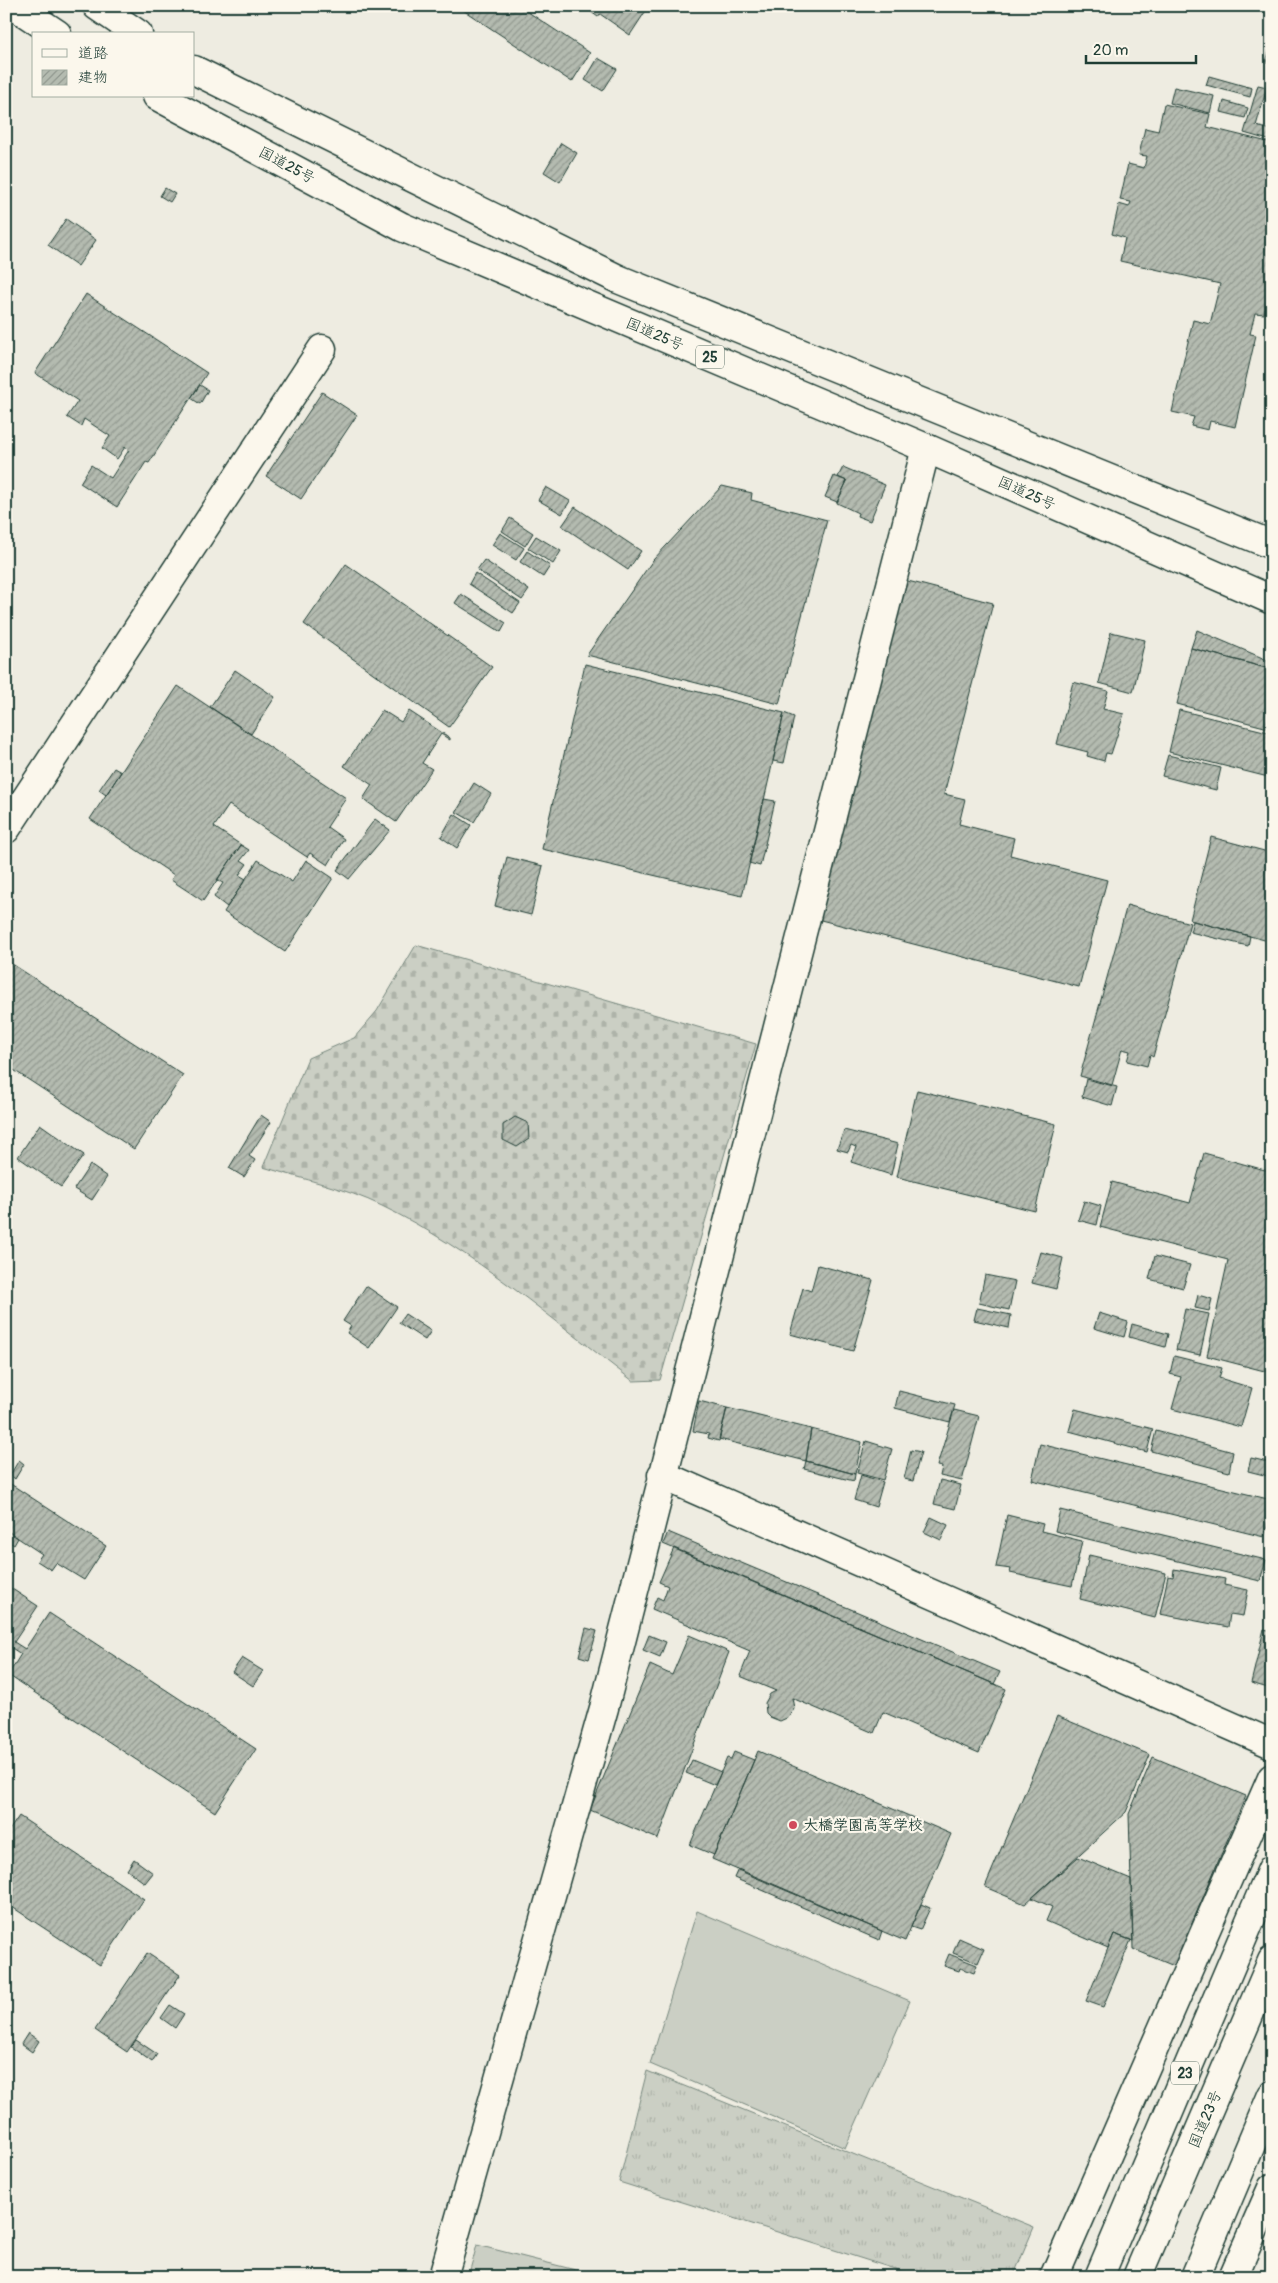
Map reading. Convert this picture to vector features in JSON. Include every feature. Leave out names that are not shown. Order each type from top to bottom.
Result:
[{"type":"main road","points":[[14,6],[53,32]]},
{"type":"main road","points":[[96,6],[135,32]]},
{"type":"main road","name":"25","points":[[195,70],[618,279],[1272,545]]},
{"type":"main road","name":"国道25号","points":[[161,98],[402,227],[926,448],[1272,600]]},
{"type":"main road","points":[[6,829],[322,349]]},
{"type":"main road","points":[[443,2277],[604,1708],[926,448]]},
{"type":"main road","points":[[662,1475],[1272,1744]]},
{"type":"main road","points":[[1054,2277],[1272,1778]]},
{"type":"main road","name":"23","points":[[1098,2277],[1272,1869]]},
{"type":"main road","name":"国道23号","points":[[1137,2277],[1272,1961]]},
{"type":"main road","points":[[1195,2277],[1272,2095]]},
{"type":"main road","points":[[1233,2277],[1272,2188]]},
{"type":"green space","points":[[416,945],[756,1044],[660,1380],[633,1381],[512,1287],[448,1243],[416,1224],[382,1206],[353,1194],[263,1167],[308,1058],[354,1038],[377,1011]]},
{"type":"green space","points":[[697,1911],[910,2001],[845,2148],[650,2064]]},
{"type":"green space","points":[[647,2071],[1034,2227],[1013,2277],[920,2277],[619,2182]]},
{"type":"green space","points":[[477,2245],[603,2277],[468,2277]]},
{"type":"building","points":[[457,6],[519,6],[590,53],[572,82]]},
{"type":"building","points":[[589,6],[644,6],[647,9],[630,35],[600,14],[598,17],[591,12],[593,9]]},
{"type":"building","points":[[1272,40],[1272,63],[1266,62]]},
{"type":"building","points":[[598,58],[617,69],[603,91],[585,80]]},
{"type":"building","points":[[1272,73],[1272,101],[1265,99]]},
{"type":"building","points":[[1209,76],[1252,88],[1250,97],[1206,85]]},
{"type":"building","points":[[1258,85],[1267,87],[1256,126],[1272,130],[1272,141],[1244,133]]},
{"type":"building","points":[[1174,87],[1214,96],[1210,113],[1170,103]]},
{"type":"building","points":[[1224,101],[1248,108],[1245,118],[1221,112]]},
{"type":"building","points":[[1164,104],[1210,114],[1207,127],[1272,143],[1272,283],[1264,314],[1255,313],[1250,334],[1256,335],[1235,427],[1210,421],[1208,430],[1191,426],[1194,417],[1172,412],[1193,320],[1210,324],[1220,284],[1120,261],[1125,238],[1112,234],[1119,204],[1129,207],[1131,202],[1120,200],[1128,164],[1144,168],[1147,156],[1139,155],[1145,128],[1158,131]]},
{"type":"building","points":[[561,143],[577,153],[560,182],[544,172]]},
{"type":"building","points":[[165,188],[175,194],[170,202],[160,196]]},
{"type":"building","points":[[66,219],[96,240],[78,266],[48,245]]},
{"type":"building","points":[[86,294],[207,373],[149,463],[146,462],[117,507],[80,483],[91,465],[111,478],[129,450],[125,447],[117,459],[102,448],[110,436],[84,419],[81,426],[67,417],[78,401],[35,373]]},
{"type":"building","points":[[200,385],[208,390],[200,404],[191,398]]},
{"type":"building","points":[[322,392],[357,415],[301,499],[266,476]]},
{"type":"building","points":[[843,467],[885,485],[870,521],[857,516],[858,513],[837,503],[847,481],[838,477]]},
{"type":"building","points":[[834,476],[847,481],[837,502],[825,497]]},
{"type":"building","points":[[722,486],[752,493],[751,500],[827,520],[779,704],[587,655],[653,560]]},
{"type":"building","points":[[546,487],[570,501],[562,514],[538,500]]},
{"type":"building","points":[[575,507],[641,551],[628,570],[562,526]]},
{"type":"building","points":[[510,518],[533,533],[525,546],[502,531]]},
{"type":"building","points":[[500,533],[524,548],[516,560],[492,545]]},
{"type":"building","points":[[536,536],[561,551],[553,564],[528,548]]},
{"type":"building","points":[[527,551],[550,566],[543,577],[520,562]]},
{"type":"building","points":[[484,560],[529,590],[522,600],[477,570]]},
{"type":"building","points":[[346,564],[492,667],[449,727],[304,624]]},
{"type":"building","points":[[475,573],[520,603],[513,613],[469,584]]},
{"type":"building","points":[[904,580],[993,603],[944,794],[965,799],[959,824],[1014,838],[1010,855],[1107,880],[1079,987],[817,919]]},
{"type":"building","points":[[461,594],[506,623],[501,632],[455,603]]},
{"type":"building","points":[[1197,630],[1272,662],[1270,669],[1191,648]]},
{"type":"building","points":[[1111,632],[1145,640],[1133,692],[1099,683]]},
{"type":"building","points":[[1191,648],[1270,669],[1272,665],[1272,729],[1177,704]]},
{"type":"building","points":[[585,664],[784,713],[742,896],[542,849]]},
{"type":"building","points":[[235,670],[275,697],[251,734],[210,707]]},
{"type":"building","points":[[1073,682],[1108,691],[1103,709],[1124,714],[1111,754],[1106,753],[1104,761],[1087,756],[1088,752],[1057,744]]},
{"type":"building","points":[[178,686],[346,798],[327,827],[344,839],[328,865],[310,853],[307,857],[229,805],[214,827],[241,845],[203,901],[171,880],[174,875],[90,819]]},
{"type":"building","points":[[382,710],[401,722],[409,711],[450,738],[450,740],[441,734],[422,763],[432,769],[396,822],[363,799],[372,785],[344,766]]},
{"type":"building","points":[[1179,710],[1272,733],[1272,778],[1169,752]]},
{"type":"building","points":[[784,713],[794,717],[784,763],[773,761]]},
{"type":"building","points":[[1168,755],[1221,768],[1216,790],[1162,776]]},
{"type":"building","points":[[114,768],[121,772],[106,795],[99,790]]},
{"type":"building","points":[[474,783],[491,794],[474,822],[456,812]]},
{"type":"building","points":[[764,799],[775,801],[760,866],[749,863]]},
{"type":"building","points":[[454,814],[471,825],[457,848],[441,837]]},
{"type":"building","points":[[375,819],[390,830],[349,879],[337,870]]},
{"type":"building","points":[[1211,837],[1272,853],[1272,942],[1190,920]]},
{"type":"building","points":[[241,845],[249,850],[241,860],[247,864],[239,875],[246,879],[227,907],[214,897],[223,883],[217,880]]},
{"type":"building","points":[[507,857],[543,866],[531,915],[495,906]]},
{"type":"building","points":[[258,860],[292,882],[306,860],[333,878],[285,952],[224,912]]},
{"type":"building","points":[[1127,905],[1190,923],[1153,1057],[1150,1055],[1147,1066],[1127,1061],[1130,1051],[1122,1049],[1112,1085],[1080,1076]]},
{"type":"building","points":[[1193,921],[1250,936],[1248,946],[1190,932]]},
{"type":"building","points":[[6,960],[183,1075],[134,1149],[6,1065]]},
{"type":"building","points":[[1086,1079],[1117,1087],[1112,1106],[1082,1097]]},
{"type":"building","points":[[917,1090],[1056,1124],[1035,1211],[897,1177]]},
{"type":"building","points":[[261,1115],[271,1122],[249,1156],[255,1160],[244,1177],[229,1168]]},
{"type":"building","points":[[515,1117],[528,1123],[529,1139],[517,1147],[503,1140],[503,1125]]},
{"type":"building","points":[[40,1124],[84,1155],[61,1187],[18,1157]]},
{"type":"building","points":[[844,1130],[898,1144],[891,1175],[851,1162],[856,1147],[851,1145],[848,1152],[837,1149]]},
{"type":"building","points":[[1204,1153],[1272,1172],[1272,1373],[1207,1356],[1228,1260],[1100,1227],[1112,1182],[1190,1203]]},
{"type":"building","points":[[90,1165],[107,1177],[92,1200],[74,1189]]},
{"type":"building","points":[[1084,1201],[1101,1206],[1097,1225],[1078,1220]]},
{"type":"building","points":[[1041,1252],[1063,1258],[1056,1289],[1032,1283]]},
{"type":"building","points":[[1155,1256],[1190,1265],[1183,1288],[1149,1279]]},
{"type":"building","points":[[818,1265],[873,1280],[853,1351],[790,1334],[803,1288],[811,1291]]},
{"type":"building","points":[[985,1275],[1015,1281],[1009,1310],[979,1303]]},
{"type":"building","points":[[366,1286],[397,1307],[369,1348],[347,1333],[351,1326],[343,1321]]},
{"type":"building","points":[[1198,1295],[1212,1299],[1209,1311],[1195,1308]]},
{"type":"building","points":[[977,1308],[1011,1315],[1009,1328],[974,1320]]},
{"type":"building","points":[[1185,1309],[1209,1314],[1200,1355],[1176,1350]]},
{"type":"building","points":[[1099,1313],[1128,1322],[1124,1337],[1094,1328]]},
{"type":"building","points":[[405,1314],[431,1331],[425,1340],[399,1323]]},
{"type":"building","points":[[1132,1324],[1168,1334],[1165,1347],[1129,1337]]},
{"type":"building","points":[[1174,1356],[1222,1368],[1219,1378],[1252,1388],[1241,1427],[1172,1409],[1181,1377],[1170,1374]]},
{"type":"building","points":[[899,1391],[955,1405],[950,1422],[895,1408]]},
{"type":"building","points":[[699,1401],[727,1408],[719,1441],[708,1438],[709,1434],[693,1431]]},
{"type":"building","points":[[727,1408],[811,1429],[806,1461],[719,1439]]},
{"type":"building","points":[[1075,1409],[1153,1429],[1147,1452],[1069,1431]]},
{"type":"building","points":[[954,1410],[979,1416],[962,1481],[940,1476],[942,1467],[937,1466]]},
{"type":"building","points":[[811,1429],[862,1442],[855,1474],[806,1461]]},
{"type":"building","points":[[1156,1431],[1233,1452],[1229,1472],[1151,1451]]},
{"type":"building","points":[[866,1441],[892,1449],[883,1480],[857,1473]]},
{"type":"building","points":[[1040,1444],[1272,1500],[1272,1523],[1268,1522],[1264,1537],[1032,1480]]},
{"type":"building","points":[[911,1450],[921,1452],[913,1481],[904,1479]]},
{"type":"building","points":[[1251,1458],[1272,1463],[1272,1477],[1248,1471]]},
{"type":"building","points":[[19,1460],[24,1464],[15,1479],[10,1475]]},
{"type":"building","points":[[806,1461],[855,1474],[854,1481],[804,1469]]},
{"type":"building","points":[[861,1475],[883,1482],[876,1507],[854,1500]]},
{"type":"building","points":[[940,1480],[961,1485],[955,1509],[934,1504]]},
{"type":"building","points":[[6,1481],[106,1546],[84,1580],[56,1563],[51,1570],[37,1561],[42,1554],[6,1530]]},
{"type":"building","points":[[1060,1510],[1266,1560],[1260,1581],[1055,1531]]},
{"type":"building","points":[[1007,1515],[1043,1524],[1041,1531],[1082,1541],[1072,1586],[1010,1573],[1011,1569],[996,1567]]},
{"type":"building","points":[[931,1517],[948,1525],[941,1540],[924,1532]]},
{"type":"building","points":[[6,1530],[18,1538],[14,1545],[6,1540]]},
{"type":"building","points":[[668,1532],[1000,1672],[994,1684],[663,1544]]},
{"type":"building","points":[[674,1548],[1006,1689],[979,1753],[883,1712],[874,1733],[792,1698],[794,1708],[789,1717],[780,1721],[770,1717],[766,1713],[765,1703],[770,1694],[776,1691],[740,1676],[750,1651],[652,1609],[657,1597],[663,1600],[668,1586],[659,1582]]},
{"type":"building","points":[[1089,1555],[1166,1573],[1155,1618],[1080,1599]]},
{"type":"building","points":[[1174,1569],[1225,1579],[1224,1585],[1248,1590],[1243,1616],[1230,1614],[1228,1627],[1160,1614],[1168,1576],[1173,1577]]},
{"type":"building","points":[[6,1585],[38,1606],[14,1642],[25,1649],[49,1613],[256,1749],[215,1812],[8,1675],[21,1654],[10,1647],[6,1652]]},
{"type":"building","points":[[586,1628],[597,1631],[589,1659],[579,1656]]},
{"type":"building","points":[[1264,1629],[1272,1631],[1272,1684],[1268,1688],[1251,1683]]},
{"type":"building","points":[[649,1635],[666,1642],[660,1657],[643,1650]]},
{"type":"building","points":[[689,1635],[729,1652],[658,1839],[590,1810],[650,1665],[672,1675]]},
{"type":"building","points":[[242,1658],[263,1671],[253,1686],[232,1672]]},
{"type":"building","points":[[1057,1716],[1150,1755],[1126,1812],[1025,1904],[985,1887]]},
{"type":"building","points":[[758,1751],[951,1834],[905,1941],[712,1859]]},
{"type":"building","points":[[734,1752],[754,1760],[714,1855],[690,1845],[727,1758],[731,1759]]},
{"type":"building","points":[[1153,1757],[1246,1796],[1174,1966],[1133,1949],[1129,1814]]},
{"type":"building","points":[[692,1760],[721,1772],[715,1785],[686,1773]]},
{"type":"building","points":[[19,1816],[144,1899],[100,1965],[6,1903],[6,1835]]},
{"type":"building","points":[[1078,1857],[1131,1879],[1133,1941],[1114,1934],[1108,1948],[1046,1921],[1052,1907],[1032,1898]]},
{"type":"building","points":[[134,1859],[153,1873],[145,1883],[127,1870]]},
{"type":"building","points":[[738,1869],[882,1931],[879,1940],[734,1878]]},
{"type":"building","points":[[921,1904],[930,1908],[920,1930],[911,1927]]},
{"type":"building","points":[[1114,1934],[1131,1940],[1103,2007],[1086,2001]]},
{"type":"building","points":[[959,1938],[984,1949],[978,1963],[953,1953]]},
{"type":"building","points":[[147,1953],[180,1975],[127,2052],[95,2030]]},
{"type":"building","points":[[949,1954],[977,1965],[974,1973],[960,1968],[959,1971],[944,1966]]},
{"type":"building","points":[[170,2005],[184,2014],[175,2028],[161,2018]]},
{"type":"building","points":[[28,2033],[39,2041],[32,2052],[21,2044]]},
{"type":"building","points":[[136,2040],[157,2054],[152,2062],[131,2047]]},
{"type":"place","name":"大橋学園高等学校","points":[[793,1825]]}]
